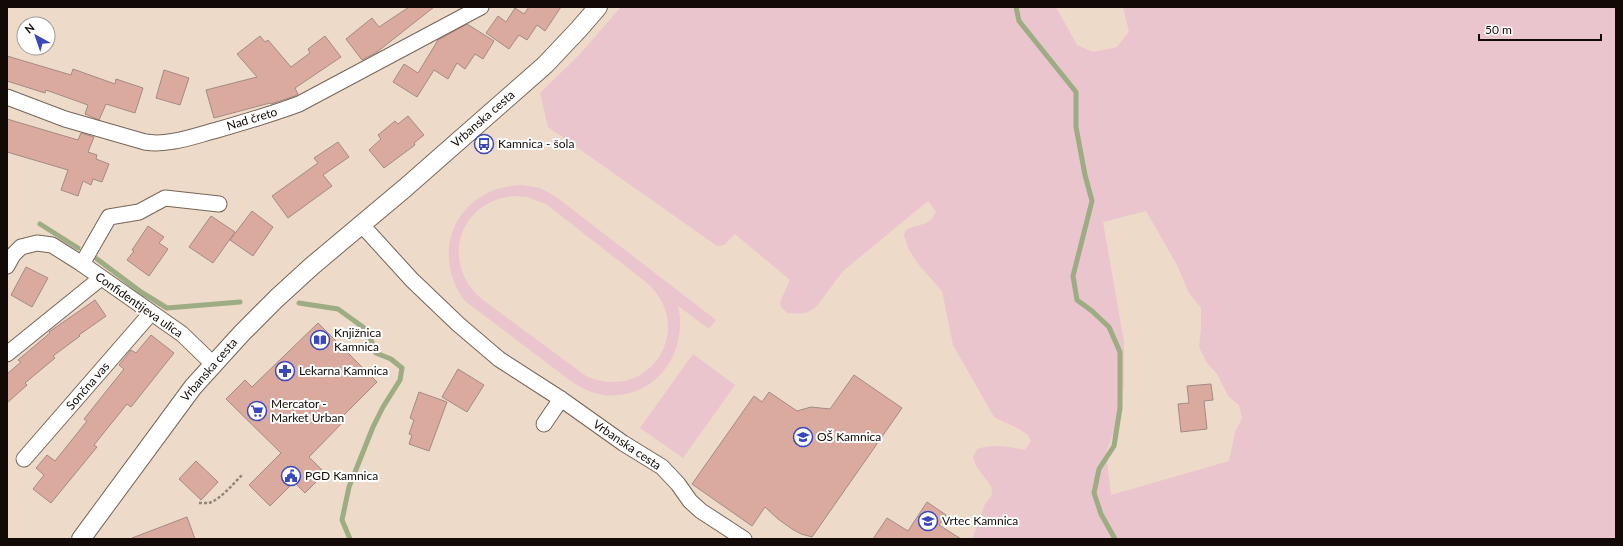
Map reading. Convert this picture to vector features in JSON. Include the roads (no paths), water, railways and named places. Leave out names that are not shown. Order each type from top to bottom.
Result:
[{"type":"street","name":"Nad čreto","points":[[7,97],[65,119],[145,142],[157,144],[179,140],[268,116],[299,104],[481,7]]},
{"type":"street","name":"Vrbanska cesta","points":[[81,539],[188,392],[212,364],[277,298],[545,65],[598,7]]},
{"type":"street","points":[[82,264],[109,217],[139,212],[165,198],[219,204]]},
{"type":"street","name":"Vrbanska cesta","points":[[362,224],[412,280],[458,324],[499,359],[562,399],[623,443],[662,467],[678,484],[690,501],[701,511],[744,539]]},
{"type":"street","name":"Confidentijeva ulica","points":[[7,266],[13,255],[21,247],[37,243],[52,245],[82,264],[182,334],[212,364]]},
{"type":"street","points":[[7,354],[101,278]]},
{"type":"street","name":"Sončna vas","points":[[24,459],[151,313]]},
{"type":"street","points":[[544,424],[562,399]]},
{"type":"waterway","points":[[1016,7],[1019,21],[1076,92],[1076,127],[1085,175],[1092,201],[1073,276],[1077,300],[1092,311],[1109,327],[1120,352],[1120,408],[1114,446],[1099,469],[1094,493],[1101,514],[1115,539]]},
{"type":"waterway","points":[[40,224],[78,248]]},
{"type":"waterway","points":[[97,259],[141,292],[167,308],[240,302]]},
{"type":"waterway","points":[[299,303],[338,309],[367,330],[376,353],[391,359],[402,368],[400,380],[383,407],[373,427],[349,487],[342,520],[350,539]]},
{"type":"place","name":"Kamnica - šola","points":[[484,144]]},
{"type":"place","name":"Knjižnica Kamnica","points":[[320,340]]},
{"type":"place","name":"Lekarna Kamnica","points":[[285,371]]},
{"type":"place","name":"Mercator - Market Urban","points":[[257,411]]},
{"type":"place","name":"OŠ Kamnica","points":[[803,437]]},
{"type":"place","name":"PGD Kamnica","points":[[291,476]]},
{"type":"place","name":"Vrtec Kamnica","points":[[928,521]]}]
